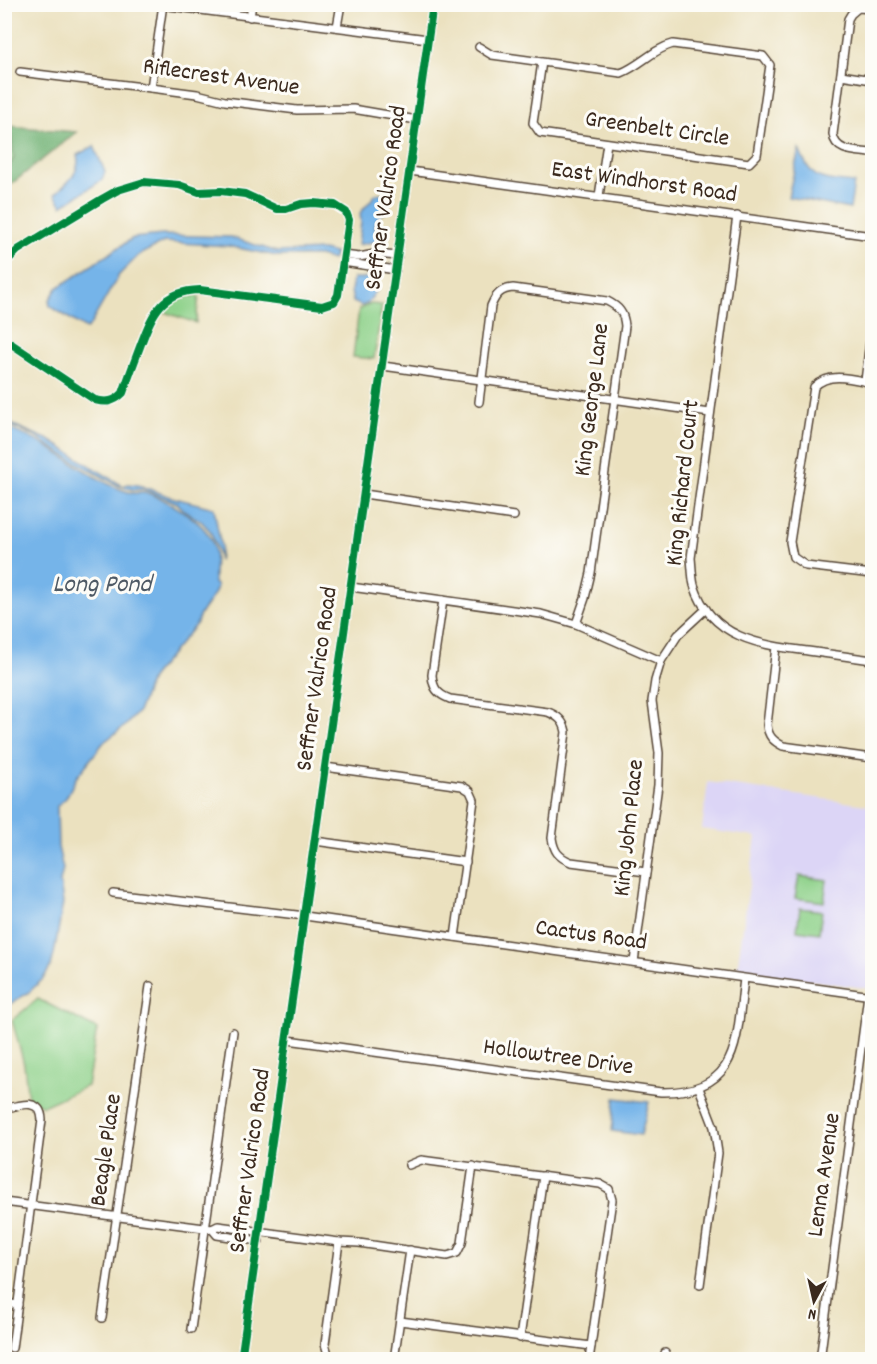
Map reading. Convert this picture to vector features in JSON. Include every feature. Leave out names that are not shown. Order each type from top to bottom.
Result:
[{"type":"street","points":[[153,4],[429,39]]},
{"type":"street","points":[[250,17],[252,4]]},
{"type":"street","points":[[337,27],[341,4]]},
{"type":"street","name":"Seffner Valrico Road","points":[[241,1359],[433,4]]},
{"type":"street","points":[[151,88],[163,5]]},
{"type":"street","points":[[873,9],[858,8],[851,14],[833,134],[835,143],[841,148],[873,153]]},
{"type":"street","name":"Greenbelt Circle","points":[[479,47],[492,55],[621,73],[633,68],[660,47],[673,44],[763,56],[770,65],[758,155],[749,163],[540,133],[533,123],[542,62]]},
{"type":"street","name":"Riflecrest Avenue","points":[[20,72],[197,94],[225,101],[287,109],[353,109],[417,120]]},
{"type":"street","points":[[841,75],[873,80]]},
{"type":"street","points":[[599,196],[607,143]]},
{"type":"street","name":"East Windhorst Road","points":[[410,171],[873,236]]},
{"type":"street","points":[[4,264],[18,250],[102,199],[118,190],[144,182],[179,185],[199,192],[221,191],[245,194],[277,209],[313,203],[335,205],[346,212],[349,220],[338,295],[330,304],[322,306],[200,290],[175,294],[153,314],[123,393],[110,402],[95,400],[4,339]]},
{"type":"street","name":"King Richard Court","points":[[737,216],[691,558],[694,585],[706,609],[719,624],[736,636],[754,643],[776,647],[872,660]]},
{"type":"street","points":[[344,259],[373,254],[398,256]]},
{"type":"street","points":[[371,266],[373,254]]},
{"type":"street","points":[[344,259],[396,270]]},
{"type":"street","name":"King George Lane","points":[[479,402],[491,306],[500,292],[513,288],[607,301],[617,306],[625,318],[591,573],[576,624]]},
{"type":"street","points":[[873,325],[869,382],[832,377],[820,381],[814,387],[790,550],[793,557],[806,566],[873,574]]},
{"type":"street","points":[[383,366],[710,412]]},
{"type":"street","points":[[364,494],[514,516]]},
{"type":"street","points":[[351,587],[541,614],[576,624],[661,661]]},
{"type":"street","points":[[443,600],[432,675],[432,684],[436,691],[450,699],[548,712],[556,715],[565,726],[552,838],[556,853],[571,862],[646,872]]},
{"type":"street","name":"King John Place","points":[[634,962],[658,785],[658,753],[652,701],[655,681],[661,661],[678,635],[706,609]]},
{"type":"street","points":[[776,647],[767,725],[767,732],[771,738],[783,746],[873,758]]},
{"type":"street","points":[[872,660],[873,655]]},
{"type":"street","points":[[326,767],[466,788],[474,800],[455,937]]},
{"type":"street","points":[[315,841],[466,862]]},
{"type":"street","name":"Cactus Road","points":[[113,893],[305,916],[871,996]]},
{"type":"street","points":[[700,1285],[718,1153],[714,1127],[699,1088],[719,1075],[732,1055],[736,1042],[744,978]]},
{"type":"street","name":"Beagle Place","points":[[102,1318],[150,987]]},
{"type":"street","name":"Lenna Avenue","points":[[820,1359],[871,996]]},
{"type":"street","points":[[191,1329],[208,1229],[233,1032]]},
{"type":"street","name":"Hollowtree Drive","points":[[288,1040],[661,1092],[681,1092],[699,1088]]},
{"type":"street","points":[[4,1109],[26,1103],[39,1108],[42,1114],[12,1348]]},
{"type":"street","points":[[409,1165],[421,1160],[473,1166],[600,1184],[609,1189],[612,1200],[589,1359]]},
{"type":"street","points":[[4,1202],[208,1229],[218,1226],[447,1256],[458,1252],[462,1243],[473,1166]]},
{"type":"street","points":[[520,1338],[543,1176]]},
{"type":"street","points":[[208,1229],[217,1235],[259,1241]]},
{"type":"street","points":[[335,1359],[328,1354],[325,1344],[339,1242]]},
{"type":"street","points":[[394,1359],[410,1250]]},
{"type":"street","points":[[4,1303],[18,1305]]},
{"type":"street","points":[[400,1321],[591,1346]]},
{"type":"shaded area","points":[[708,782],[872,806],[872,989],[737,970],[756,837],[702,829]]},
{"type":"green space","points":[[5,124],[10,126],[14,158],[5,174]]},
{"type":"green space","points":[[10,126],[77,132],[5,189],[5,174],[14,158]]},
{"type":"green space","points":[[187,296],[199,296],[196,323],[161,311],[172,302]]},
{"type":"green space","points":[[371,304],[382,305],[374,359],[353,357],[359,309]]},
{"type":"green space","points":[[799,876],[827,880],[824,902],[795,898]]},
{"type":"green space","points":[[800,908],[822,911],[819,933],[797,930]]},
{"type":"green space","points":[[38,999],[97,1029],[87,1086],[43,1106],[28,1099],[24,1064],[12,1020]]},
{"type":"water","points":[[94,146],[105,172],[102,180],[62,206],[55,194],[75,172],[77,155]]},
{"type":"water","points":[[799,149],[814,174],[834,181],[854,183],[850,209],[788,197]]},
{"type":"water","points":[[376,194],[390,195],[387,212],[380,215],[375,225],[377,234],[382,240],[358,245],[360,213]]},
{"type":"water","points":[[162,235],[231,237],[277,252],[323,250],[335,253],[333,260],[319,256],[277,256],[228,246],[164,242],[139,255],[119,275],[86,329],[50,306],[49,301],[57,288],[133,238]]},
{"type":"water","points":[[353,278],[376,278],[378,288],[368,303],[362,306],[353,302],[351,291]]},
{"type":"water","points":[[4,421],[49,440],[123,486],[139,485],[171,497],[214,508],[221,547],[219,561],[210,531],[177,503],[143,489],[135,490],[119,486],[31,434],[5,424]]},
{"type":"water","name":"Long Pond","points":[[4,427],[41,443],[108,484],[128,492],[151,494],[193,519],[205,530],[213,543],[214,583],[217,586],[197,623],[152,677],[138,712],[125,726],[104,742],[76,778],[66,798],[57,806],[58,847],[63,869],[60,882],[63,903],[51,966],[43,979],[28,993],[5,1007]]},
{"type":"water","points":[[615,1098],[649,1102],[641,1135],[612,1131]]},
{"type":"cycle path","points":[[241,1360],[433,4]]},
{"type":"cycle path","points":[[4,264],[18,250],[102,199],[118,190],[144,182],[179,185],[199,192],[221,191],[245,194],[277,209],[313,203],[335,205],[346,212],[349,220],[338,295],[334,302],[322,306],[200,290],[176,294],[161,305],[155,313],[145,333],[123,393],[113,400],[95,400],[4,339]]}]
